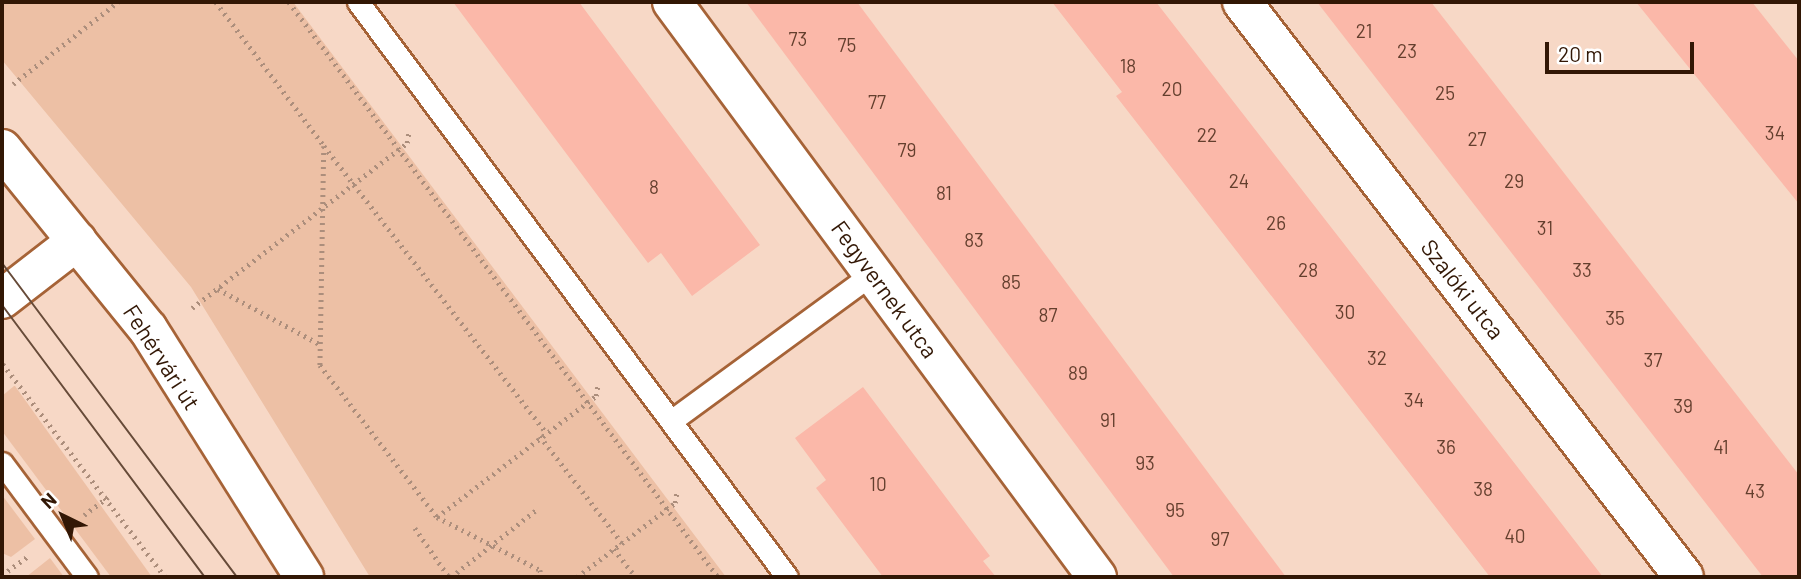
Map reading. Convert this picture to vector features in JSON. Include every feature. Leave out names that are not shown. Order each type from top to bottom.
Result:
[{"type":"street","name":"Fegyvernek utca","points":[[672,2],[1097,577]]},
{"type":"street","name":"Szalóki utca","points":[[1242,2],[1684,577]]},
{"type":"street","name":"Fehérvári út","points":[[2,149],[148,329],[304,577]]},
{"type":"street","points":[[2,299],[77,241]]},
{"type":"lane","points":[[358,2],[787,577]]},
{"type":"lane","points":[[671,421],[873,272]]},
{"type":"lane","points":[[2,463],[87,577]]},
{"type":"path","points":[[13,84],[118,2]]},
{"type":"path","points":[[216,2],[546,432]]},
{"type":"path","points":[[289,2],[718,577]]},
{"type":"path","points":[[324,146],[320,365],[437,517],[540,570],[542,577]]},
{"type":"path","points":[[192,308],[322,211],[398,150]]},
{"type":"path","points":[[218,289],[321,345]]},
{"type":"path","points":[[3,364],[165,577]]},
{"type":"path","points":[[437,517],[540,436],[587,403]]},
{"type":"path","points":[[540,436],[622,543]]},
{"type":"path","points":[[577,577],[667,509]]},
{"type":"path","points":[[415,528],[450,577],[536,510]]},
{"type":"path","points":[[614,549],[636,577]]},
{"type":"shaded area","points":[[2,2],[293,2],[726,577],[370,577],[191,287],[2,60]]},
{"type":"shaded area","points":[[14,386],[152,577],[111,577],[2,431],[2,396]]},
{"type":"shaded area","points":[[2,495],[35,539],[11,557],[2,553]]},
{"type":"shaded area","points":[[50,558],[64,577],[26,577]]},
{"type":"building","points":[[453,2],[579,2],[760,245],[692,296],[661,253],[648,263]]},
{"type":"building","points":[[746,2],[857,2],[1286,577],[1174,577]]},
{"type":"building","points":[[1052,2],[1156,2],[1603,577],[1490,577],[1116,96],[1122,92]]},
{"type":"building","points":[[1317,2],[1431,2],[1799,475],[1799,577],[1763,577]]},
{"type":"building","points":[[1636,2],[1752,2],[1799,61],[1799,204]]},
{"type":"building","points":[[863,387],[990,556],[983,561],[996,577],[883,577],[816,488],[826,480],[795,438]]},
{"type":"tram line","points":[[2,263],[237,577]]},
{"type":"tram line","points":[[2,305],[205,577]]}]
